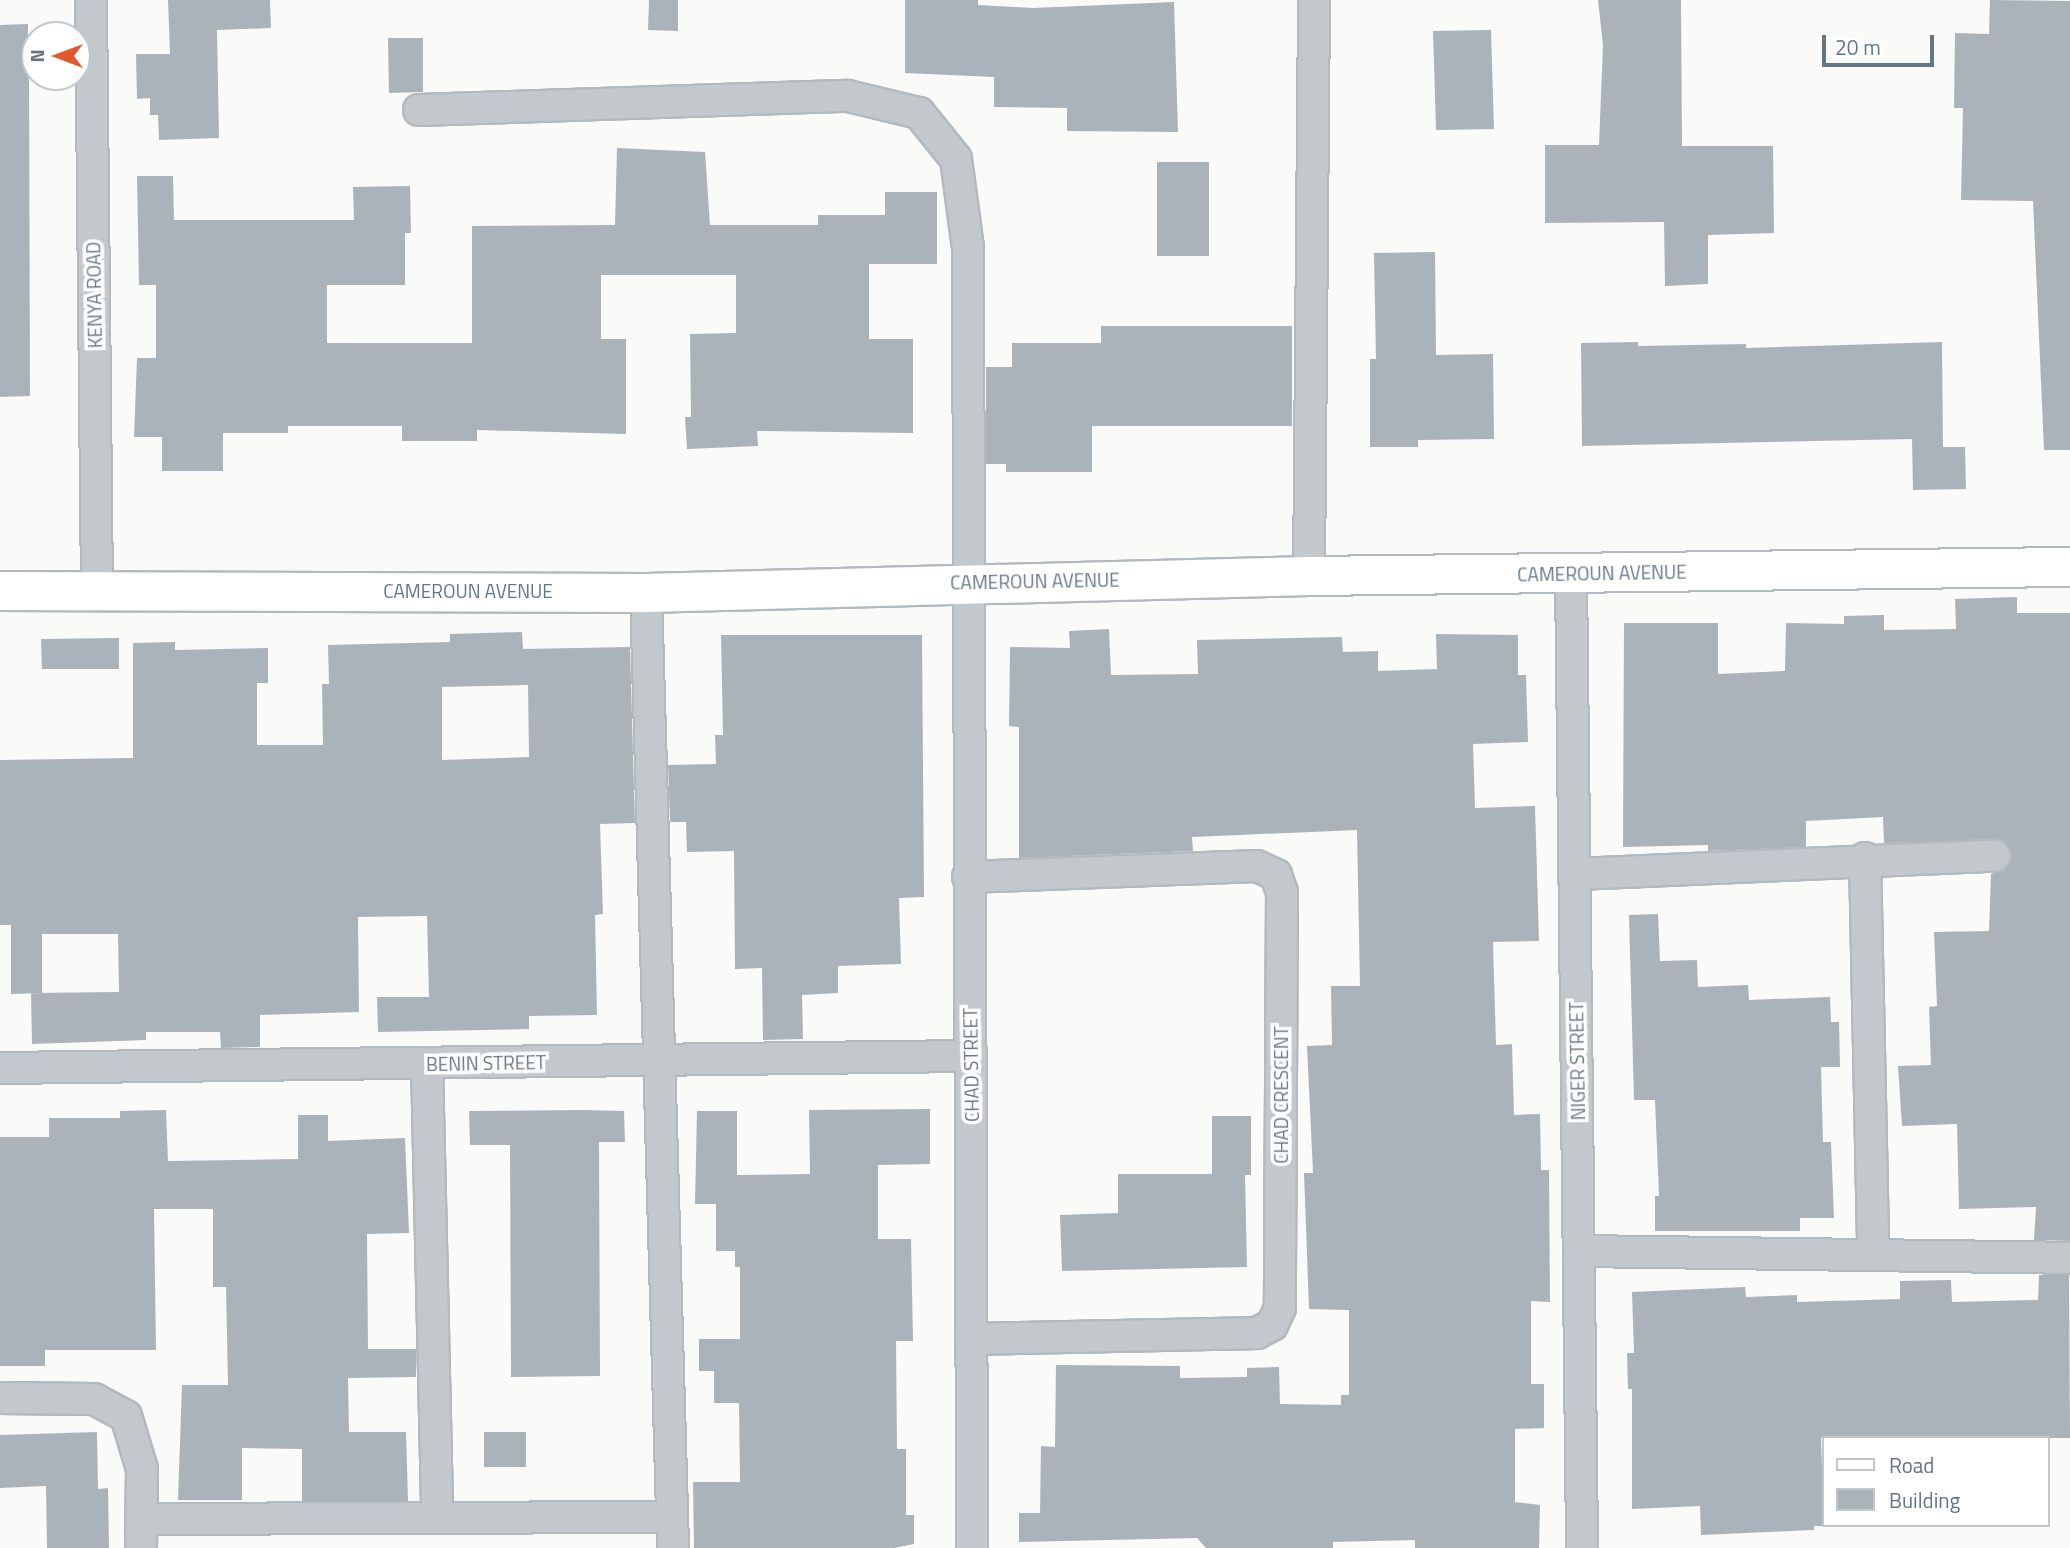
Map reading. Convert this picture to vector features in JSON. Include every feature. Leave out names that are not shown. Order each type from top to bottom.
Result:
[{"type":"street","name":"KENYA ROAD","points":[[91,0],[97,589]]},
{"type":"street","points":[[1308,576],[1314,0]]},
{"type":"street","name":"CHAD STREET","points":[[419,110],[848,96],[919,113],[956,159],[968,248],[968,877],[974,1339],[972,1548]]},
{"type":"street","name":"CAMEROUN AVENUE","points":[[0,591],[97,589],[646,593],[967,582],[2070,567]]},
{"type":"street","name":"NIGER STREET","points":[[1571,574],[1582,1548]]},
{"type":"street","points":[[646,593],[656,1062],[673,1548]]},
{"type":"street","points":[[1575,874],[1865,858],[1995,856]]},
{"type":"street","points":[[1865,858],[1873,1255]]},
{"type":"street","name":"CHAD CRESCENT","points":[[968,877],[1257,866],[1276,875],[1282,892],[1280,1308],[1272,1325],[1257,1333],[974,1339]]},
{"type":"street","name":"BENIN STREET","points":[[0,1068],[656,1062],[971,1056]]},
{"type":"street","points":[[427,1064],[437,1517]]},
{"type":"street","points":[[1579,1251],[2070,1258]]},
{"type":"street","points":[[0,1398],[94,1399],[126,1416],[142,1469],[141,1534],[437,1517],[672,1517]]},
{"type":"building","points":[[168,0],[270,0],[271,28],[217,30],[219,138],[159,140],[158,115],[150,115],[150,98],[137,99],[136,54],[170,54]]},
{"type":"building","points":[[649,0],[678,0],[678,31],[648,30]]},
{"type":"building","points":[[905,0],[978,0],[978,5],[1033,8],[1174,2],[1178,132],[1067,131],[1067,108],[994,107],[994,77],[905,73]]},
{"type":"building","points":[[1598,0],[1681,0],[1682,146],[1773,146],[1774,233],[1708,235],[1708,284],[1665,286],[1664,222],[1545,223],[1545,145],[1599,145],[1603,45]]},
{"type":"building","points":[[1990,0],[2070,1],[2070,450],[2044,450],[2033,201],[1961,200],[1963,108],[1954,108],[1955,33],[1989,34]]},
{"type":"building","points":[[21,24],[21,91],[29,91],[30,396],[0,397],[0,25]]},
{"type":"building","points":[[1491,30],[1494,129],[1436,130],[1433,31]]},
{"type":"building","points":[[388,38],[423,38],[423,92],[389,93]]},
{"type":"building","points":[[617,148],[705,152],[710,225],[818,225],[818,215],[885,215],[885,192],[937,192],[937,264],[869,264],[869,339],[913,339],[913,433],[757,431],[758,446],[687,449],[685,417],[691,417],[690,334],[736,333],[736,275],[601,275],[601,339],[626,339],[626,434],[477,430],[477,441],[402,441],[402,426],[288,426],[288,433],[223,433],[223,471],[162,471],[162,437],[134,437],[137,358],[156,358],[156,285],[139,285],[137,176],[173,176],[174,220],[354,220],[353,187],[410,186],[411,233],[405,233],[405,285],[327,285],[327,343],[472,343],[472,226],[615,225]]},
{"type":"building","points":[[1157,162],[1209,162],[1209,256],[1157,256]]},
{"type":"building","points":[[1435,252],[1436,355],[1493,354],[1494,439],[1418,440],[1418,447],[1370,447],[1370,359],[1376,359],[1374,253]]},
{"type":"building","points":[[1101,326],[1292,326],[1292,426],[1092,426],[1092,472],[1006,472],[1006,464],[986,464],[986,367],[1012,367],[1012,343],[1101,343]]},
{"type":"building","points":[[1638,342],[1638,346],[1746,344],[1746,348],[1942,342],[1943,447],[1965,447],[1966,489],[1913,490],[1912,439],[1582,446],[1581,343]]},
{"type":"building","points":[[2017,597],[2017,613],[2070,613],[2070,1241],[2034,1240],[2036,1207],[1959,1209],[1957,1124],[1902,1126],[1898,1066],[1931,1065],[1929,1007],[1937,1006],[1934,932],[1989,931],[1991,874],[2005,870],[2012,856],[2004,841],[1884,843],[1883,817],[1806,821],[1806,847],[1708,851],[1708,845],[1623,847],[1624,623],[1718,623],[1718,674],[1785,671],[1786,623],[1844,624],[1844,616],[1884,615],[1884,630],[1956,629],[1955,599]]},
{"type":"building","points":[[1109,629],[1111,675],[1198,674],[1197,640],[1342,637],[1343,652],[1378,651],[1378,671],[1437,669],[1436,634],[1518,635],[1518,675],[1526,675],[1528,742],[1473,744],[1475,808],[1535,806],[1539,941],[1493,942],[1496,1045],[1512,1044],[1514,1115],[1540,1114],[1541,1170],[1549,1170],[1550,1302],[1531,1301],[1531,1384],[1544,1384],[1544,1428],[1515,1429],[1515,1502],[1540,1505],[1539,1548],[1415,1548],[1415,1540],[1333,1542],[1333,1548],[1206,1548],[1197,1538],[1019,1542],[1019,1513],[1040,1513],[1041,1446],[1055,1447],[1056,1365],[1180,1366],[1180,1378],[1247,1377],[1247,1368],[1279,1367],[1280,1404],[1341,1405],[1341,1395],[1349,1395],[1349,1310],[1309,1309],[1304,1173],[1313,1173],[1307,1046],[1332,1045],[1331,986],[1360,986],[1357,830],[1192,837],[1193,851],[1019,858],[1019,727],[1009,726],[1010,647],[1070,648],[1069,631]]},
{"type":"building","points":[[522,632],[523,649],[630,647],[635,823],[600,824],[603,914],[595,915],[597,1015],[529,1016],[529,1029],[378,1032],[377,997],[429,997],[427,916],[358,917],[359,1012],[260,1015],[260,1047],[221,1048],[220,1032],[146,1032],[146,1040],[32,1044],[31,993],[11,994],[11,925],[0,925],[0,760],[133,758],[133,643],[175,642],[175,650],[268,648],[268,683],[257,683],[257,745],[323,745],[322,684],[329,684],[328,645],[450,642],[450,634]],"holes":[[[528,685],[529,757],[442,760],[442,687]],[[42,934],[118,934],[119,992],[42,993]]]},
{"type":"building","points":[[721,635],[922,635],[924,897],[899,898],[901,964],[838,966],[838,993],[802,995],[803,1039],[763,1040],[762,968],[735,969],[734,851],[687,852],[686,822],[670,822],[668,765],[716,764],[715,735],[723,735]]},
{"type":"building","points":[[119,638],[119,669],[42,669],[41,639]]},
{"type":"building","points":[[1658,914],[1660,961],[1697,960],[1698,987],[1748,985],[1749,1000],[1830,997],[1831,1022],[1839,1022],[1840,1067],[1821,1067],[1823,1142],[1831,1142],[1834,1218],[1800,1218],[1800,1231],[1655,1231],[1655,1196],[1659,1196],[1655,1100],[1634,1100],[1629,915]]},
{"type":"building","points":[[930,1109],[930,1164],[878,1165],[878,1239],[911,1239],[913,1341],[896,1341],[897,1449],[906,1449],[906,1515],[914,1515],[914,1544],[894,1548],[694,1548],[693,1482],[740,1482],[739,1403],[714,1403],[714,1371],[699,1371],[699,1339],[740,1339],[740,1267],[735,1267],[735,1251],[716,1251],[716,1204],[695,1204],[697,1111],[737,1111],[737,1175],[810,1174],[809,1110]]},
{"type":"building","points":[[166,1110],[168,1161],[298,1159],[298,1115],[328,1115],[328,1141],[405,1138],[409,1233],[367,1234],[368,1349],[416,1349],[416,1377],[348,1378],[349,1432],[406,1432],[408,1501],[302,1501],[302,1449],[242,1448],[242,1500],[178,1500],[182,1385],[228,1385],[226,1287],[213,1287],[213,1209],[154,1209],[156,1350],[45,1350],[45,1366],[0,1366],[0,1137],[49,1137],[49,1118],[120,1118],[120,1111]]},
{"type":"building","points":[[469,1111],[624,1111],[625,1142],[599,1142],[600,1376],[511,1377],[510,1145],[470,1145]]},
{"type":"building","points":[[1212,1116],[1251,1116],[1251,1175],[1245,1175],[1247,1267],[1062,1271],[1060,1215],[1118,1213],[1118,1174],[1212,1174]]},
{"type":"building","points":[[2039,1275],[2069,1275],[2070,1438],[1822,1436],[1822,1526],[1814,1526],[1814,1530],[1701,1535],[1700,1506],[1632,1509],[1632,1389],[1628,1389],[1627,1353],[1634,1353],[1632,1292],[1745,1287],[1746,1297],[1797,1295],[1797,1302],[1900,1299],[1900,1281],[1951,1280],[1952,1302],[2038,1300]]},
{"type":"building","points":[[97,1432],[98,1489],[108,1488],[109,1548],[47,1548],[46,1486],[0,1488],[0,1435]]},
{"type":"building","points":[[484,1432],[526,1432],[526,1467],[484,1467]]}]
